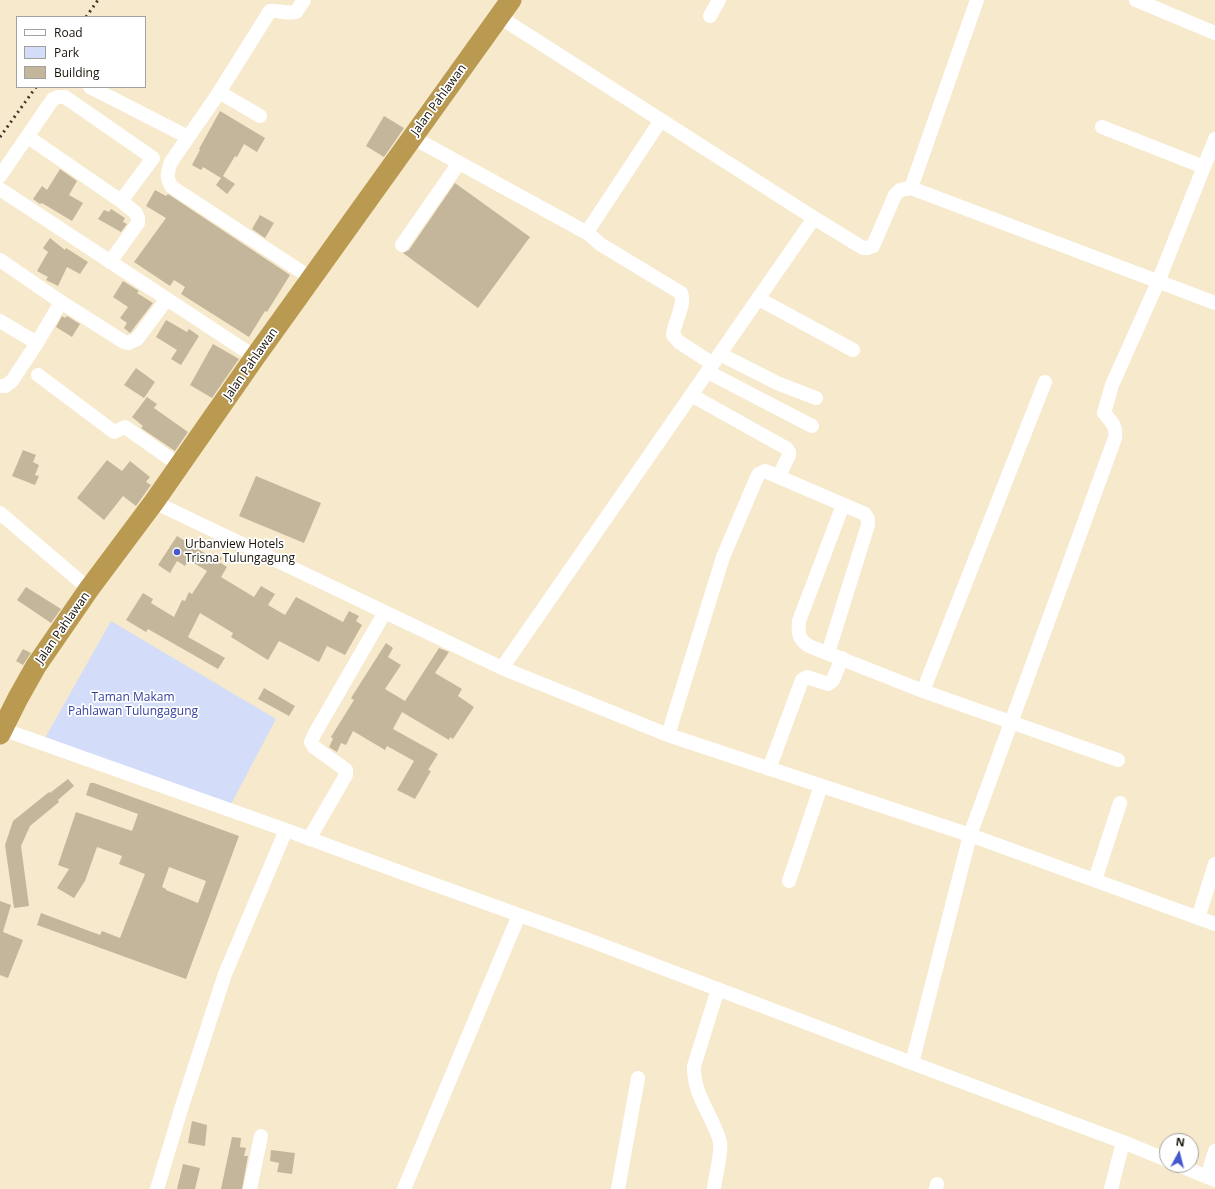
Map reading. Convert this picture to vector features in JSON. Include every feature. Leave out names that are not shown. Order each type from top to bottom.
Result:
[{"type":"highway","name":"Jalan Pahlawan","points":[[1,731],[36,666],[89,589],[154,502],[311,278],[498,16],[511,0]]},
{"type":"street","points":[[304,0],[296,12],[288,14],[279,11],[270,12],[219,92],[171,162],[167,179],[172,187],[311,278]]},
{"type":"street","points":[[710,16],[719,0]]},
{"type":"street","points":[[911,188],[977,0]]},
{"type":"street","points":[[1136,0],[1215,33]]},
{"type":"street","points":[[498,16],[860,247],[870,248],[873,246],[895,195],[900,190],[911,188],[1215,303]]},
{"type":"street","points":[[92,88],[188,138]]},
{"type":"street","points":[[219,92],[260,116]]},
{"type":"street","points":[[0,176],[53,99],[65,97],[153,158],[121,201]]},
{"type":"street","points":[[589,234],[589,229],[661,120]]},
{"type":"street","points":[[1102,127],[1204,167]]},
{"type":"street","points":[[28,137],[136,213],[139,220],[138,223],[110,262]]},
{"type":"street","points":[[412,137],[589,234],[600,244],[681,293],[683,298],[681,309],[676,321],[673,335],[680,342],[812,426]]},
{"type":"street","points":[[912,1063],[970,835],[1115,438],[1116,429],[1114,424],[1104,413],[1112,385],[1158,282],[1215,139]]},
{"type":"street","points":[[402,245],[459,163]]},
{"type":"street","points":[[0,189],[255,357]]},
{"type":"street","points":[[502,668],[814,218]]},
{"type":"street","points":[[0,260],[119,340],[128,343],[137,339],[167,299]]},
{"type":"street","points":[[759,299],[853,350]]},
{"type":"street","points":[[0,386],[5,386],[12,381],[37,343],[61,302]]},
{"type":"street","points":[[0,321],[37,343]]},
{"type":"street","points":[[714,363],[777,383],[816,398]]},
{"type":"street","points":[[38,375],[114,432],[125,427],[179,465]]},
{"type":"street","points":[[923,691],[1045,382]]},
{"type":"street","points":[[691,396],[786,448],[789,455],[778,476]]},
{"type":"street","points":[[668,735],[723,557],[757,477],[765,471],[865,514],[868,519],[868,525],[828,653]]},
{"type":"street","points":[[154,502],[502,668],[668,735],[970,835],[1215,924]]},
{"type":"street","points":[[843,505],[799,621],[799,636],[802,642],[808,646],[842,658],[923,691],[1118,760]]},
{"type":"street","points":[[0,513],[89,589]]},
{"type":"street","points":[[309,839],[346,775],[346,770],[314,747],[311,742],[314,733],[385,612]]},
{"type":"street","points":[[770,769],[802,680],[808,677],[828,684],[833,680],[842,658]]},
{"type":"street","points":[[1,731],[286,830],[586,938],[1159,1157]]},
{"type":"street","points":[[789,881],[821,786]]},
{"type":"street","points":[[1095,880],[1120,803]]},
{"type":"street","points":[[158,1189],[225,974],[286,830]]},
{"type":"street","points":[[1198,918],[1215,864]]},
{"type":"street","points":[[404,1189],[519,915]]},
{"type":"street","points":[[714,1189],[720,1145],[716,1129],[695,1086],[694,1066],[718,989]]},
{"type":"street","points":[[618,1189],[638,1078]]},
{"type":"street","points":[[250,1189],[261,1136]]},
{"type":"street","points":[[1111,1189],[1123,1142]]},
{"type":"street","points":[[1197,1173],[1211,1179],[1215,1151]]},
{"type":"green space","name":"Taman Makam Pahlawan Tulungagung","points":[[111,621],[276,719],[230,806],[45,738]]},
{"type":"building","points":[[220,111],[265,138],[257,152],[244,144],[237,157],[235,156],[223,176],[235,184],[227,194],[216,185],[221,178],[203,167],[201,170],[192,165]]},
{"type":"building","points":[[384,116],[404,128],[384,157],[366,146]]},
{"type":"building","points":[[60,169],[77,181],[69,195],[83,203],[72,221],[33,199],[42,186],[47,190]]},
{"type":"building","points":[[455,183],[530,237],[478,308],[403,253],[409,250]]},
{"type":"building","points":[[155,190],[166,196],[168,194],[290,275],[267,312],[265,311],[249,337],[181,294],[185,287],[174,280],[170,286],[134,262],[166,218],[146,206]]},
{"type":"building","points":[[111,209],[125,218],[123,222],[127,224],[121,232],[98,219],[104,210],[109,212]]},
{"type":"building","points":[[260,215],[274,223],[265,238],[252,229]]},
{"type":"building","points":[[50,238],[65,250],[66,248],[88,262],[80,274],[67,267],[58,286],[46,280],[48,277],[37,271],[48,252],[43,248]]},
{"type":"building","points":[[123,281],[139,291],[137,293],[153,303],[130,333],[124,328],[127,323],[120,318],[128,307],[113,297]]},
{"type":"building","points":[[62,316],[65,318],[67,316],[80,324],[72,337],[56,327]]},
{"type":"building","points":[[166,320],[187,332],[189,329],[199,336],[181,365],[171,359],[177,350],[156,337]]},
{"type":"building","points":[[213,344],[239,359],[212,398],[190,385]]},
{"type":"building","points":[[136,368],[155,382],[144,398],[124,385]]},
{"type":"building","points":[[147,397],[157,404],[154,408],[188,432],[175,451],[141,428],[143,426],[132,417]]},
{"type":"building","points":[[23,450],[36,455],[33,462],[39,465],[35,475],[39,476],[35,485],[12,476]]},
{"type":"building","points":[[107,460],[122,471],[130,461],[150,477],[146,482],[151,485],[136,506],[123,496],[104,520],[77,498]]},
{"type":"building","points":[[256,476],[321,503],[304,543],[239,516]]},
{"type":"building","points":[[177,536],[211,557],[213,553],[222,558],[219,562],[227,567],[221,577],[254,597],[261,586],[275,594],[268,605],[285,615],[296,597],[343,622],[349,611],[359,616],[356,621],[362,625],[345,655],[327,646],[319,662],[279,641],[268,660],[231,637],[233,633],[200,613],[188,637],[225,658],[218,669],[148,629],[146,632],[126,620],[143,593],[153,599],[151,603],[174,617],[182,600],[185,601],[189,592],[192,594],[207,571],[189,560],[185,566],[177,561],[170,573],[158,565]]},
{"type":"building","points":[[26,587],[61,609],[51,623],[17,600]]},
{"type":"building","points":[[386,643],[393,648],[388,657],[401,665],[385,689],[405,701],[439,648],[449,652],[435,673],[462,689],[458,696],[474,707],[453,739],[450,737],[449,740],[402,712],[393,729],[438,754],[428,770],[431,771],[415,799],[397,790],[414,761],[387,746],[385,750],[353,731],[346,745],[341,743],[337,752],[329,747],[333,739],[331,737],[354,700],[351,698]]},
{"type":"building","points":[[23,649],[31,653],[23,665],[16,661]]},
{"type":"building","points":[[264,688],[295,706],[289,716],[258,699]]},
{"type":"building","points":[[68,779],[74,786],[58,800],[59,802],[30,826],[21,846],[29,906],[14,908],[5,845],[13,821]]},
{"type":"building","points":[[90,783],[94,783],[239,836],[186,979],[37,925],[41,913],[100,935],[102,931],[120,938],[145,874],[119,864],[122,856],[97,847],[85,881],[74,898],[57,888],[69,869],[58,865],[76,812],[132,831],[138,814],[86,795]],"holes":[[[169,867],[206,881],[198,903],[162,887]]]},
{"type":"building","points":[[0,901],[11,905],[3,932],[23,940],[8,978],[0,975]]},
{"type":"building","points":[[192,1121],[207,1125],[205,1146],[188,1143]]},
{"type":"building","points":[[232,1137],[241,1138],[240,1147],[246,1148],[244,1156],[248,1156],[242,1189],[221,1189]]},
{"type":"building","points":[[271,1150],[295,1153],[292,1174],[277,1172],[279,1163],[270,1161]]},
{"type":"building","points":[[183,1164],[200,1168],[195,1189],[177,1189]]},
{"type":"railway","points":[[87,16],[98,0]]},
{"type":"railway","points":[[0,137],[35,88]]},
{"type":"place","name":"Urbanview Hotels Trisna Tulungagung","points":[[177,552]]}]
